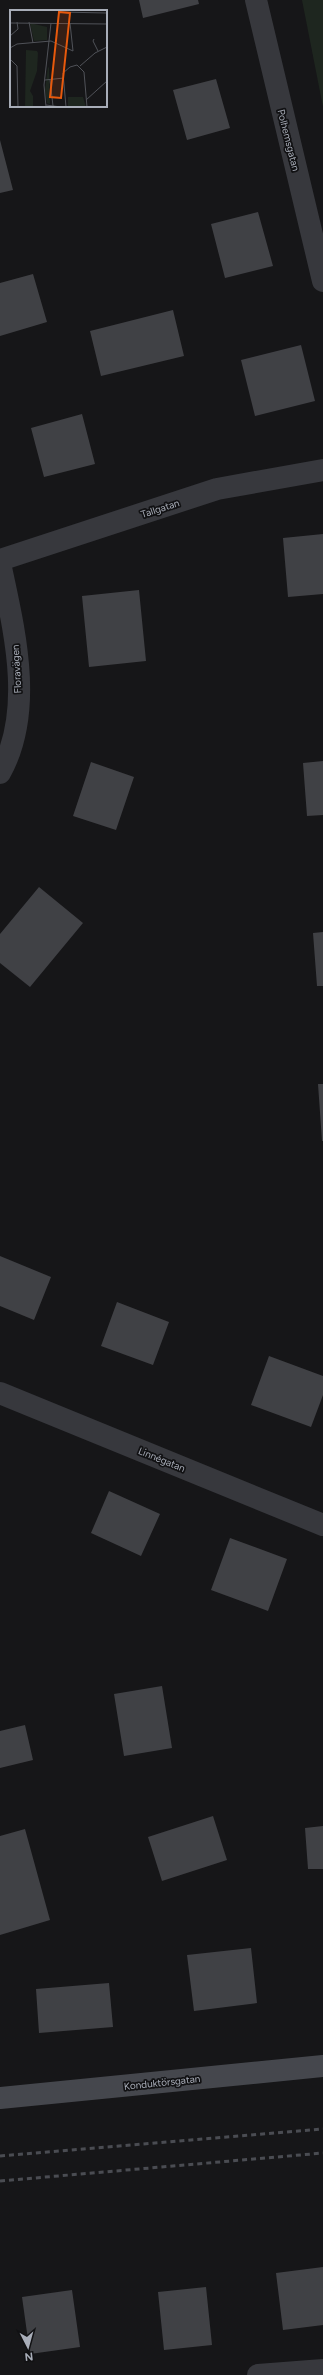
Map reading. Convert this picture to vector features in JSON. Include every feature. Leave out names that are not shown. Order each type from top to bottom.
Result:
[{"type":"street","name":"Polhemsgatan","points":[[256,0],[323,281]]},
{"type":"street","name":"Tallgatan","points":[[0,561],[217,489],[323,470]]},
{"type":"street","name":"Floravägen","points":[[0,561],[12,621],[18,674],[17,718],[7,760],[0,773]]},
{"type":"street","name":"Linnégatan","points":[[0,1393],[323,1525]]},
{"type":"street","name":"Konduktörsgatan","points":[[0,2098],[323,2066]]},
{"type":"street","points":[[258,2375],[323,2370]]},
{"type":"shaded area","points":[[302,0],[323,0],[323,107]]},
{"type":"building","points":[[139,0],[198,0],[199,4],[143,18]]},
{"type":"building","points":[[216,79],[230,128],[187,140],[173,90]]},
{"type":"building","points":[[0,140],[13,190],[0,193]]},
{"type":"building","points":[[258,212],[273,266],[225,278],[211,224]]},
{"type":"building","points":[[33,274],[47,322],[0,336],[0,283]]},
{"type":"building","points":[[173,310],[184,356],[101,376],[90,331]]},
{"type":"building","points":[[301,345],[315,401],[255,416],[241,360]]},
{"type":"building","points":[[82,414],[95,464],[44,477],[31,428]]},
{"type":"building","points":[[323,534],[323,594],[288,597],[283,538]]},
{"type":"building","points":[[139,590],[146,661],[89,667],[82,596]]},
{"type":"building","points":[[323,761],[323,815],[307,816],[303,763]]},
{"type":"building","points":[[91,762],[134,777],[116,830],[73,816]]},
{"type":"building","points":[[39,887],[83,923],[30,987],[0,963],[0,934]]},
{"type":"building","points":[[323,932],[323,986],[317,986],[313,933]]},
{"type":"building","points":[[318,1084],[323,1084],[323,1141],[322,1141]]},
{"type":"building","points":[[0,1256],[51,1277],[34,1320],[0,1306]]},
{"type":"building","points":[[117,1302],[169,1322],[153,1365],[101,1346]]},
{"type":"building","points":[[269,1356],[323,1376],[323,1395],[311,1427],[251,1405]]},
{"type":"building","points":[[109,1491],[160,1514],[141,1556],[91,1533]]},
{"type":"building","points":[[230,1538],[287,1559],[268,1611],[211,1590]]},
{"type":"building","points":[[162,1686],[172,1748],[124,1756],[114,1694]]},
{"type":"building","points":[[25,1725],[33,1760],[0,1768],[0,1731]]},
{"type":"building","points":[[213,1816],[227,1860],[162,1881],[148,1837]]},
{"type":"building","points":[[323,1826],[323,1869],[308,1869],[305,1828]]},
{"type":"building","points":[[25,1829],[50,1920],[0,1935],[0,1836]]},
{"type":"building","points":[[251,1948],[257,2003],[194,2011],[187,1955]]},
{"type":"building","points":[[109,1983],[113,2027],[39,2033],[36,1989]]},
{"type":"building","points":[[323,2267],[323,2325],[283,2330],[276,2273]]},
{"type":"building","points":[[206,2287],[212,2345],[164,2350],[158,2292]]},
{"type":"building","points":[[72,2290],[80,2347],[30,2354],[22,2297]]},
{"type":"railway","points":[[0,2156],[323,2129]]},
{"type":"railway","points":[[0,2181],[323,2153]]}]
